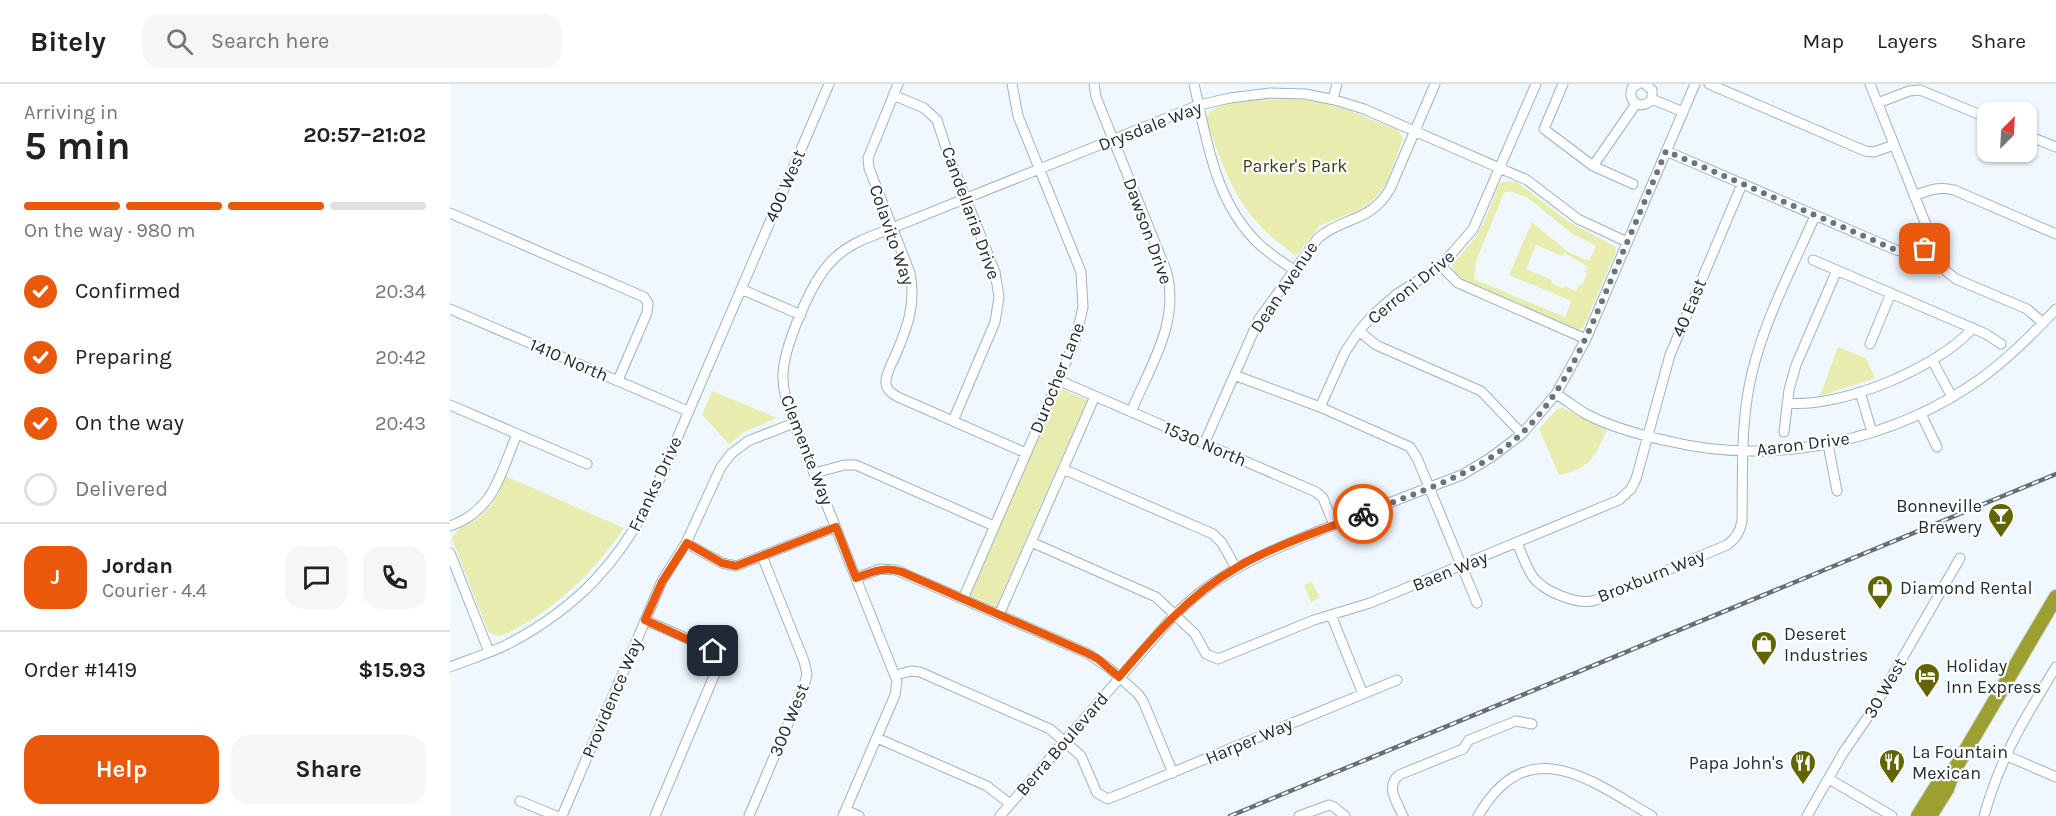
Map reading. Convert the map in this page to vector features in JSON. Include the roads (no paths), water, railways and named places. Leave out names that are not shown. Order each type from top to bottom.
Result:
[{"type":"highway","points":[[1930,816],[1947,789],[1953,772],[2056,597]]},
{"type":"highway","points":[[1918,816],[1938,783],[1953,772]]},
{"type":"street","name":"400 West","points":[[741,289],[829,84]]},
{"type":"street","name":"Colavito Way","points":[[898,84],[868,158],[869,168],[909,273],[912,296],[909,322],[887,374],[887,387],[898,397],[953,421]]},
{"type":"street","name":"Durocher Lane","points":[[963,599],[1075,341],[1080,324],[1083,290],[1080,273],[1018,116],[1012,84]]},
{"type":"street","name":"Dawson Drive","points":[[1094,84],[1096,97],[1166,270],[1170,293],[1169,318],[1165,334],[1131,412]]},
{"type":"street","points":[[1194,84],[1218,180],[1232,210],[1261,245],[1294,270]]},
{"type":"street","points":[[1333,99],[1337,84]]},
{"type":"street","name":"Dean Avenue","points":[[1204,444],[1259,320],[1322,234],[1367,214],[1382,201],[1390,189],[1435,84]]},
{"type":"street","name":"Cerroni Drive","points":[[1320,406],[1345,352],[1359,331],[1397,294],[1441,266],[1473,229],[1536,84]]},
{"type":"street","points":[[1563,84],[1544,129],[1593,166],[1633,184]]},
{"type":"street","points":[[1638,84],[1630,92],[1636,104],[1645,105],[1652,99],[1652,90],[1645,84]]},
{"type":"street","name":"Berra Boulevard","points":[[1000,816],[1175,614],[1210,585],[1236,568],[1271,550],[1462,475],[1498,453],[1522,434],[1556,394],[1586,339],[1695,84]]},
{"type":"street","points":[[1709,84],[1865,151],[1874,152],[1894,145]]},
{"type":"street","points":[[1870,84],[1934,246],[1947,272],[1956,279],[2027,309],[2043,323]]},
{"type":"street","points":[[1878,103],[1909,91],[1920,90],[1977,113]]},
{"type":"street","name":"Drysdale Way","points":[[801,315],[820,276],[836,257],[855,243],[1199,105],[1270,93],[1293,93],[1333,99],[1364,109],[1527,180],[1578,219],[1627,242]]},
{"type":"street","name":"Candellaria Drive","points":[[893,95],[924,108],[937,120],[995,272],[998,306],[993,330],[953,421]]},
{"type":"street","points":[[1652,99],[1683,112]]},
{"type":"street","points":[[1593,166],[1636,104]]},
{"type":"street","points":[[2037,139],[2056,147]]},
{"type":"street","points":[[1666,151],[1905,253],[1934,246]]},
{"type":"street","name":"40 East","points":[[1648,436],[1673,347],[1742,184]]},
{"type":"street","points":[[1914,196],[1943,187],[2056,234]]},
{"type":"street","points":[[450,213],[644,297],[648,303],[645,318],[618,380]]},
{"type":"street","points":[[1744,451],[1746,406],[1755,362],[1764,333],[1815,216]]},
{"type":"street","points":[[1813,260],[1973,328],[2001,344]]},
{"type":"street","points":[[1441,266],[1458,283],[1586,339]]},
{"type":"street","points":[[1784,432],[1787,403],[1796,366],[1837,270]]},
{"type":"street","points":[[741,289],[801,315]]},
{"type":"street","name":"Franks Drive","points":[[450,667],[508,644],[556,615],[581,594],[614,560],[642,518],[741,289]]},
{"type":"street","points":[[1870,344],[1891,293]]},
{"type":"street","name":"1410 North","points":[[450,309],[688,411]]},
{"type":"street","name":"Aaron Drive","points":[[1556,394],[1586,414],[1612,425],[1697,447],[1744,451],[1780,450],[1828,444],[1872,432],[1921,414],[1952,397],[1999,365],[2022,346],[2056,309]]},
{"type":"street","name":"Clemente Way","points":[[801,315],[786,351],[783,368],[784,394],[896,675]]},
{"type":"street","points":[[1787,403],[1816,403],[1883,384],[1932,360],[1964,339],[1973,328]]},
{"type":"street","points":[[1359,331],[1376,345],[1481,391],[1522,434]]},
{"type":"street","points":[[1932,360],[1952,397]]},
{"type":"street","points":[[1234,375],[1320,406],[1406,444],[1417,458],[1477,603]]},
{"type":"street","name":"1530 North","points":[[1058,380],[1316,492],[1323,498],[1334,525]]},
{"type":"street","points":[[1860,392],[1872,432]]},
{"type":"street","points":[[999,615],[1095,396]]},
{"type":"street","points":[[450,405],[587,464]]},
{"type":"street","points":[[1921,414],[1937,447]]},
{"type":"street","points":[[953,421],[1026,453]]},
{"type":"street","name":"Providence Way","points":[[561,816],[662,582],[687,543],[718,473],[731,454],[748,441],[794,423]]},
{"type":"street","points":[[450,526],[469,518],[486,503],[517,434]]},
{"type":"street","name":"Baen Way","points":[[1175,614],[1195,634],[1203,650],[1211,657],[1224,658],[1314,620],[1370,603],[1623,497],[1634,484],[1648,436]]},
{"type":"street","points":[[1828,444],[1837,491]]},
{"type":"street","name":"Broxburn Way","points":[[1517,543],[1531,573],[1539,583],[1577,601],[1593,601],[1727,545],[1737,536],[1742,521],[1744,451]]},
{"type":"street","points":[[815,472],[833,466],[856,465],[994,526]]},
{"type":"street","points":[[1063,469],[1213,534],[1222,543],[1236,568]]},
{"type":"street","points":[[687,543],[729,566],[740,565],[836,527]]},
{"type":"street","points":[[1031,542],[1147,592],[1163,602],[1175,614]]},
{"type":"street","points":[[450,553],[489,651]]},
{"type":"street","name":"300 West","points":[[749,816],[807,674],[804,661],[762,556]]},
{"type":"street","name":"30 West","points":[[1807,816],[1875,706],[1960,558]]},
{"type":"street","points":[[856,578],[874,571],[891,569],[1098,659],[1143,701],[1173,773]]},
{"type":"street","points":[[1331,615],[1363,694]]},
{"type":"street","points":[[645,620],[708,647],[717,657],[717,671],[655,816]]},
{"type":"street","points":[[1984,816],[2005,755],[2023,720],[2056,667]]},
{"type":"street","points":[[859,816],[845,813],[896,695],[896,675],[911,671],[920,672],[1046,727],[1064,741]]},
{"type":"street","name":"Harper Way","points":[[1064,741],[1081,756],[1097,793],[1101,797],[1113,798],[1397,680]]},
{"type":"street","points":[[1403,816],[1392,788],[1393,780],[1463,749],[1469,741],[1516,721],[1532,724]]},
{"type":"street","points":[[877,738],[987,786],[1010,804]]},
{"type":"street","points":[[2005,755],[2056,777]]},
{"type":"street","points":[[1478,816],[1493,794],[1504,783],[1518,775],[1546,768],[1563,769],[1586,778],[1652,816]]},
{"type":"street","points":[[1828,779],[1892,816]]},
{"type":"street","points":[[520,801],[556,816]]},
{"type":"street","points":[[1299,816],[1329,805],[1345,816]]},
{"type":"railway","points":[[1230,816],[2056,474]]},
{"type":"place","name":"Bonneville Brewery","points":[[2001,539]]},
{"type":"place","name":"Diamond Rental","points":[[1880,611]]},
{"type":"place","name":"Deseret Industries","points":[[1764,667]]},
{"type":"place","name":"Holiday Inn Express","points":[[1927,699]]},
{"type":"place","name":"La Fountain Mexican","points":[[1892,785]]},
{"type":"place","name":"Papa John's","points":[[1803,786]]},
{"type":"park label","name":"Parker's Park","points":[[1295,166]]}]
